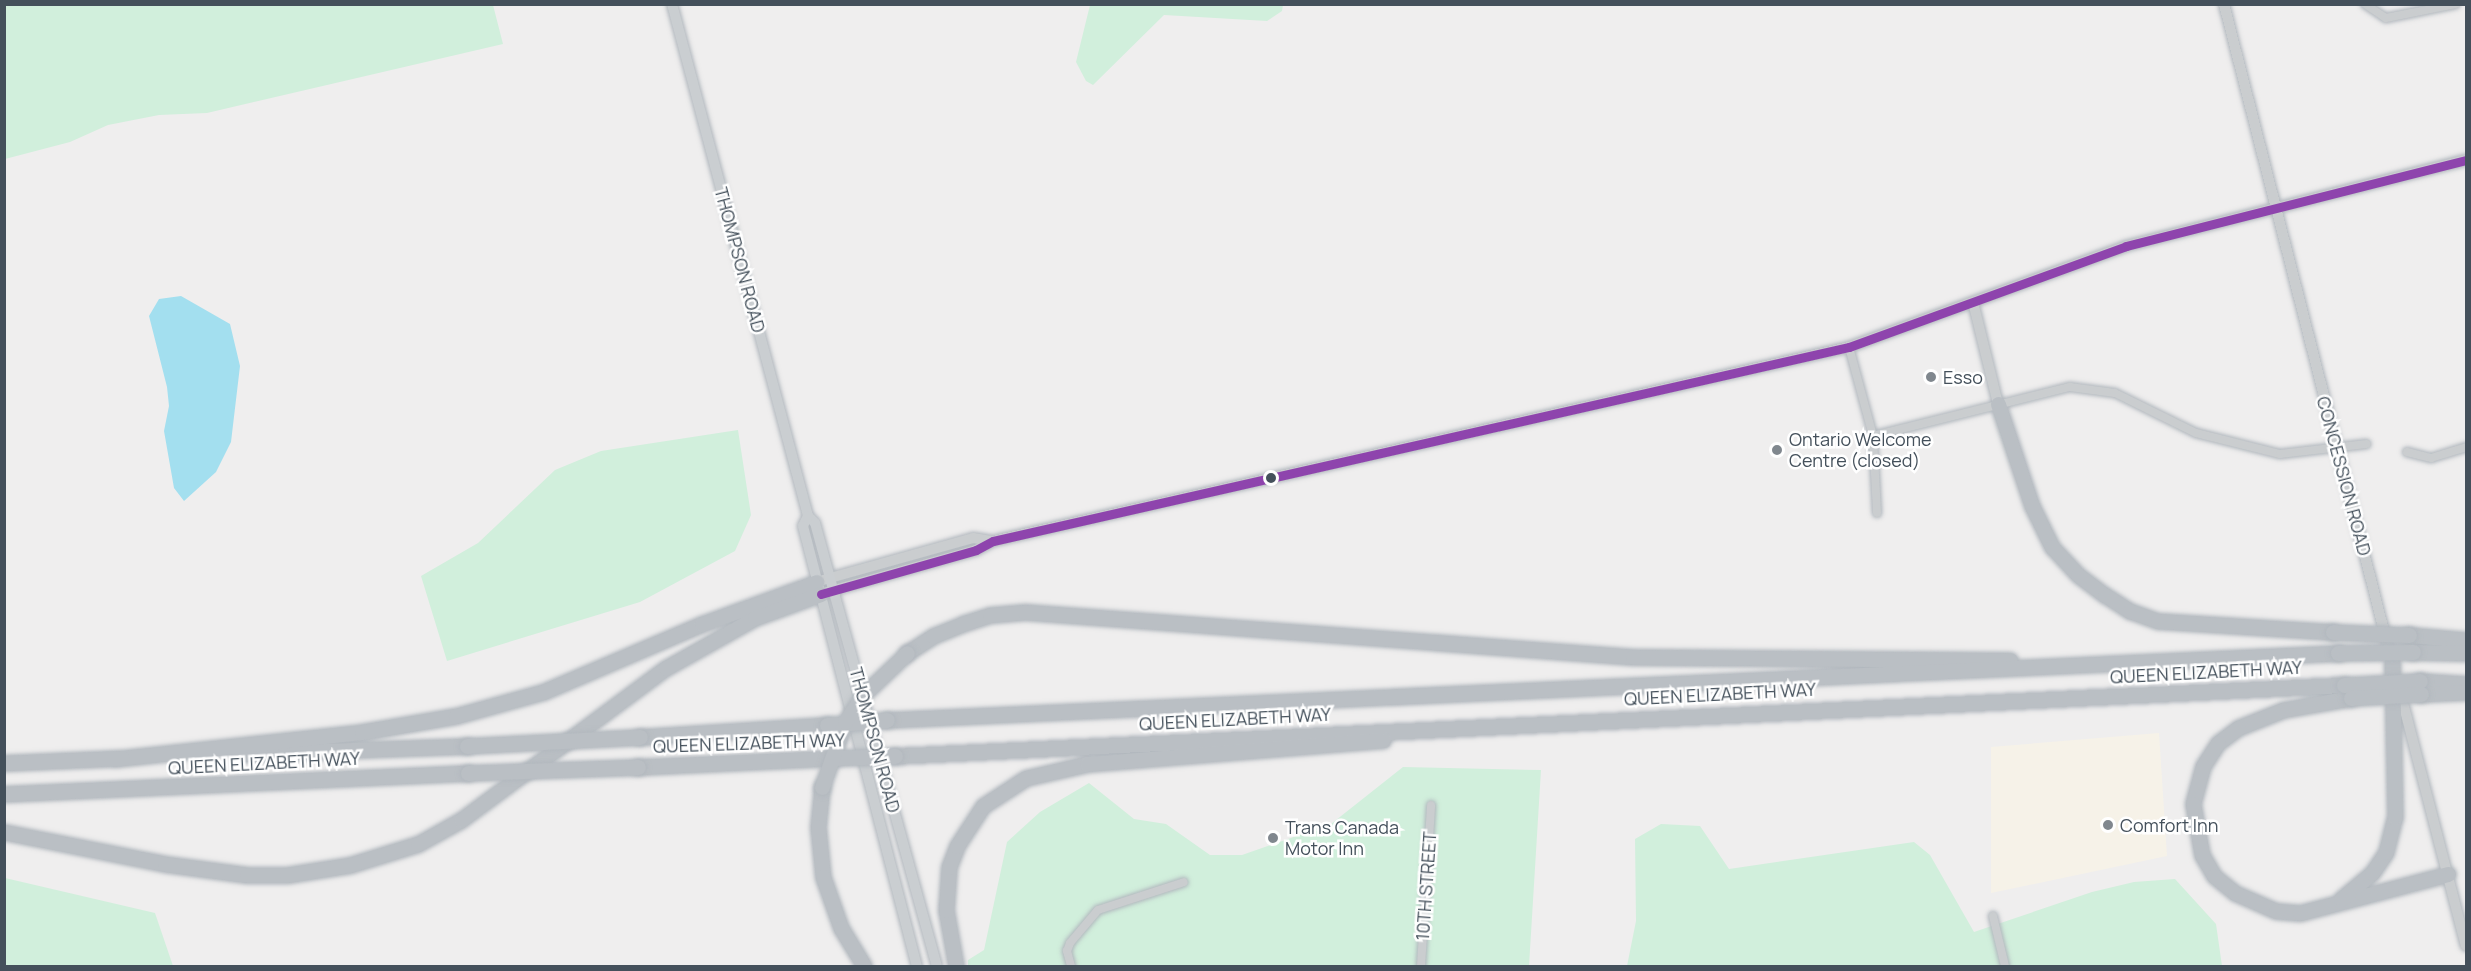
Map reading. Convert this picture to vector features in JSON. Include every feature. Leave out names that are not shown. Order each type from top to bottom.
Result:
[{"type":"highway","points":[[1998,404],[2032,506],[2052,547],[2078,575],[2130,611],[2158,621],[2466,640]]},
{"type":"highway","points":[[114,759],[362,732],[456,716],[543,692],[702,624],[825,586]]},
{"type":"highway","points":[[4,832],[165,864],[246,874],[287,875],[350,865],[418,844],[461,820],[666,668],[755,618],[825,586]]},
{"type":"highway","points":[[864,966],[841,928],[823,877],[818,826],[822,787],[844,722],[870,687],[907,653],[933,636],[990,615],[1025,612],[1633,657],[1966,659],[2118,664]]},
{"type":"highway","name":"QUEEN ELIZABETH WAY","points":[[4,763],[467,747],[887,720],[2338,653],[2466,653]]},
{"type":"highway","points":[[2325,907],[2349,894],[2372,873],[2386,852],[2396,806],[2392,662]]},
{"type":"highway","name":"QUEEN ELIZABETH WAY","points":[[4,794],[834,759],[1481,725],[2347,692],[2466,684]]},
{"type":"highway","points":[[2421,688],[2466,692]]},
{"type":"highway","points":[[2347,692],[2283,710],[2238,728],[2218,743],[2203,766],[2193,804],[2202,855],[2214,876],[2235,893],[2276,911],[2300,913],[2448,874]]},
{"type":"highway","points":[[956,966],[946,910],[949,867],[957,846],[983,806],[1026,778],[1087,764],[1385,740],[1481,725]]},
{"type":"main road","name":"THOMPSON ROAD","points":[[672,4],[808,516],[803,526],[825,586],[937,966]]},
{"type":"main road","name":"THOMPSON ROAD","points":[[825,586],[917,966]]},
{"type":"street","name":"CONCESSION ROAD","points":[[2224,4],[2466,946]]},
{"type":"street","points":[[2365,4],[2386,18],[2456,4]]},
{"type":"street","points":[[825,586],[976,550],[993,541],[1849,347],[2126,246],[2466,160]]},
{"type":"street","points":[[1973,302],[1998,404]]},
{"type":"street","points":[[1849,347],[1873,436],[1876,513]]},
{"type":"street","points":[[1873,436],[2044,391],[2088,388],[2115,393],[2196,434],[2242,447],[2280,454],[2366,444]]},
{"type":"street","points":[[2407,452],[2431,458],[2466,447]]},
{"type":"street","name":"10TH STREET","points":[[1421,966],[1431,805]]},
{"type":"street","points":[[1071,966],[1067,951],[1070,943],[1098,910],[1184,882]]},
{"type":"street","points":[[1993,916],[2006,966]]},
{"type":"shaded area","points":[[2159,733],[2167,856],[1991,893],[1991,747]]},
{"type":"green space","points":[[5,4],[493,5],[503,44],[207,113],[159,115],[108,125],[70,142],[5,159]]},
{"type":"green space","points":[[1090,4],[1283,5],[1282,11],[1267,21],[1164,15],[1093,85],[1086,81],[1076,62]]},
{"type":"green space","points":[[738,430],[751,515],[735,551],[640,602],[447,661],[421,576],[478,543],[555,470],[601,451]]},
{"type":"green space","points":[[1403,767],[1541,770],[1529,966],[968,966],[968,960],[984,950],[1007,842],[1040,812],[1089,783],[1134,819],[1166,824],[1210,855],[1242,855],[1331,824]]},
{"type":"green space","points":[[1661,824],[1700,826],[1729,869],[1914,842],[1930,855],[1974,932],[2092,892],[2134,882],[2175,879],[2216,924],[2222,966],[1627,966],[1636,921],[1635,839]]},
{"type":"green space","points":[[5,878],[155,913],[173,966],[5,966]]},
{"type":"water","points":[[181,296],[230,324],[240,366],[231,442],[216,472],[184,501],[174,488],[164,431],[169,406],[167,387],[149,316],[159,299]]},
{"type":"transit line","points":[[821,594],[976,550],[993,541],[1849,347],[2126,246],[2466,160]]},
{"type":"place","name":"Esso","points":[[1931,377]]},
{"type":"place","name":"Ontario Welcome Centre (closed)","points":[[1777,450]]},
{"type":"place","name":"Comfort Inn","points":[[2108,825]]},
{"type":"place","name":"Trans Canada Motor Inn","points":[[1273,838]]}]
